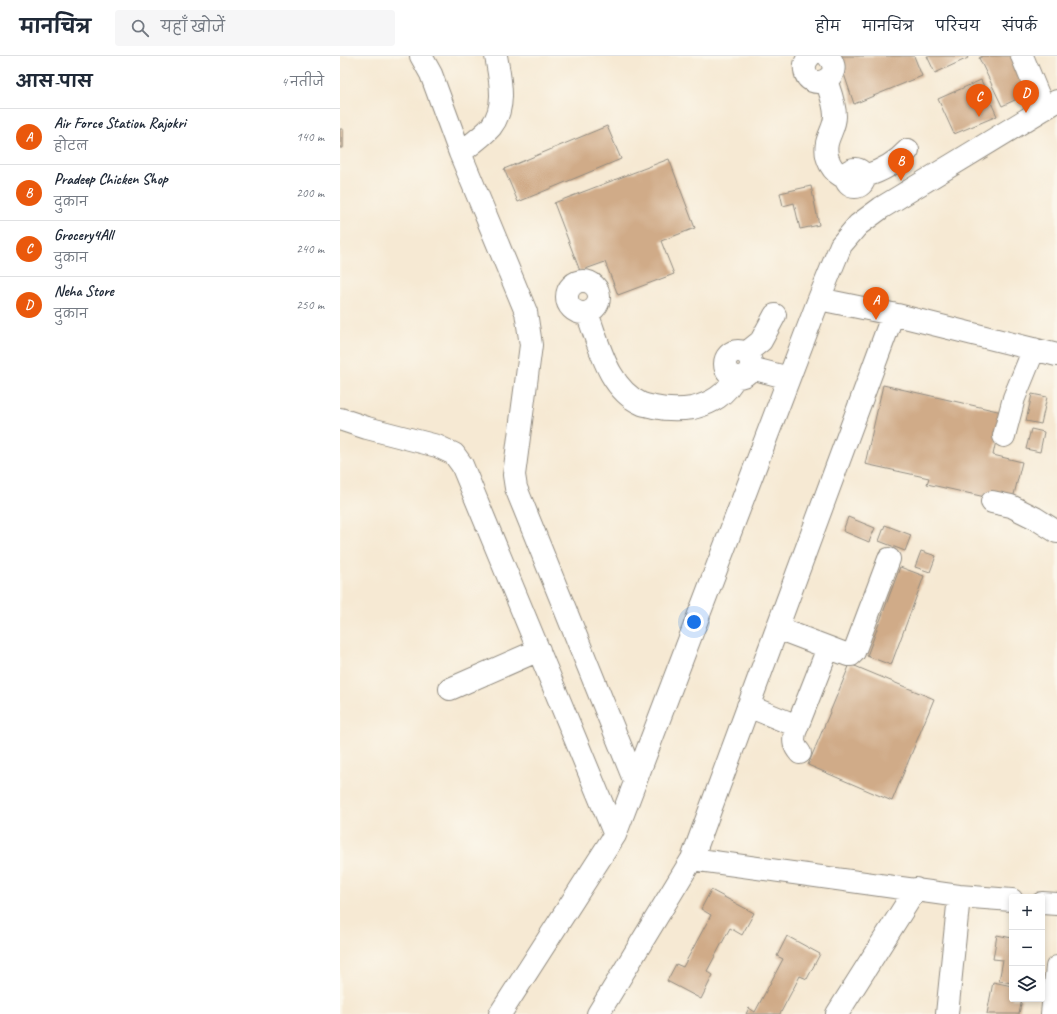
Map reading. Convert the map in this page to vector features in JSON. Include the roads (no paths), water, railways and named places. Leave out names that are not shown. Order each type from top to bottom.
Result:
[{"type":"street","points":[[421,56],[431,74],[460,152],[526,312],[531,345],[514,475],[516,488],[634,782]]},
{"type":"street","points":[[460,152],[485,133],[496,119],[502,97],[496,56]]},
{"type":"street","points":[[810,56],[805,64],[805,73],[812,80],[821,82],[826,80],[832,74],[834,69],[834,64],[828,56]]},
{"type":"street","points":[[500,1014],[615,835],[819,299],[841,245],[858,225],[881,208],[1051,105],[1022,56]]},
{"type":"street","points":[[826,80],[834,106],[835,116],[834,125],[827,142],[828,160],[836,173],[856,180],[890,165],[908,150]]},
{"type":"street","points":[[856,180],[858,225]]},
{"type":"street","points":[[819,299],[893,314],[1057,355]]},
{"type":"street","points":[[586,313],[607,367],[616,382],[626,394],[642,404],[663,409],[683,410],[701,406],[722,396],[730,387],[761,341],[776,315]]},
{"type":"street","points":[[598,1014],[692,858],[893,314]]},
{"type":"street","points":[[1004,436],[1014,398],[1034,349]]},
{"type":"street","points":[[744,366],[789,378]]},
{"type":"street","points":[[340,419],[366,428],[437,446],[454,454],[462,465],[615,835]]},
{"type":"street","points":[[992,502],[1011,506],[1035,518],[1057,532]]},
{"type":"street","points":[[777,628],[828,648],[851,655],[854,652],[889,559]]},
{"type":"street","points":[[800,753],[794,747],[793,740],[797,726],[828,648]]},
{"type":"street","points":[[450,689],[539,650]]},
{"type":"street","points":[[748,706],[797,726]]},
{"type":"street","points":[[692,858],[959,896],[1009,900]]},
{"type":"street","points":[[837,1014],[916,889]]},
{"type":"street","points":[[947,1014],[959,896]]},
{"type":"street","points":[[1045,903],[1057,904]]},
{"type":"street","points":[[1052,1014],[1057,967]]},
{"type":"place","name":"Neha Store","points":[[1026,113]]},
{"type":"place","name":"Grocery4All","points":[[979,117]]},
{"type":"place","name":"Pradeep Chicken Shop","points":[[901,181]]},
{"type":"place","name":"Air Force Station Rajokri","points":[[876,320]]}]
